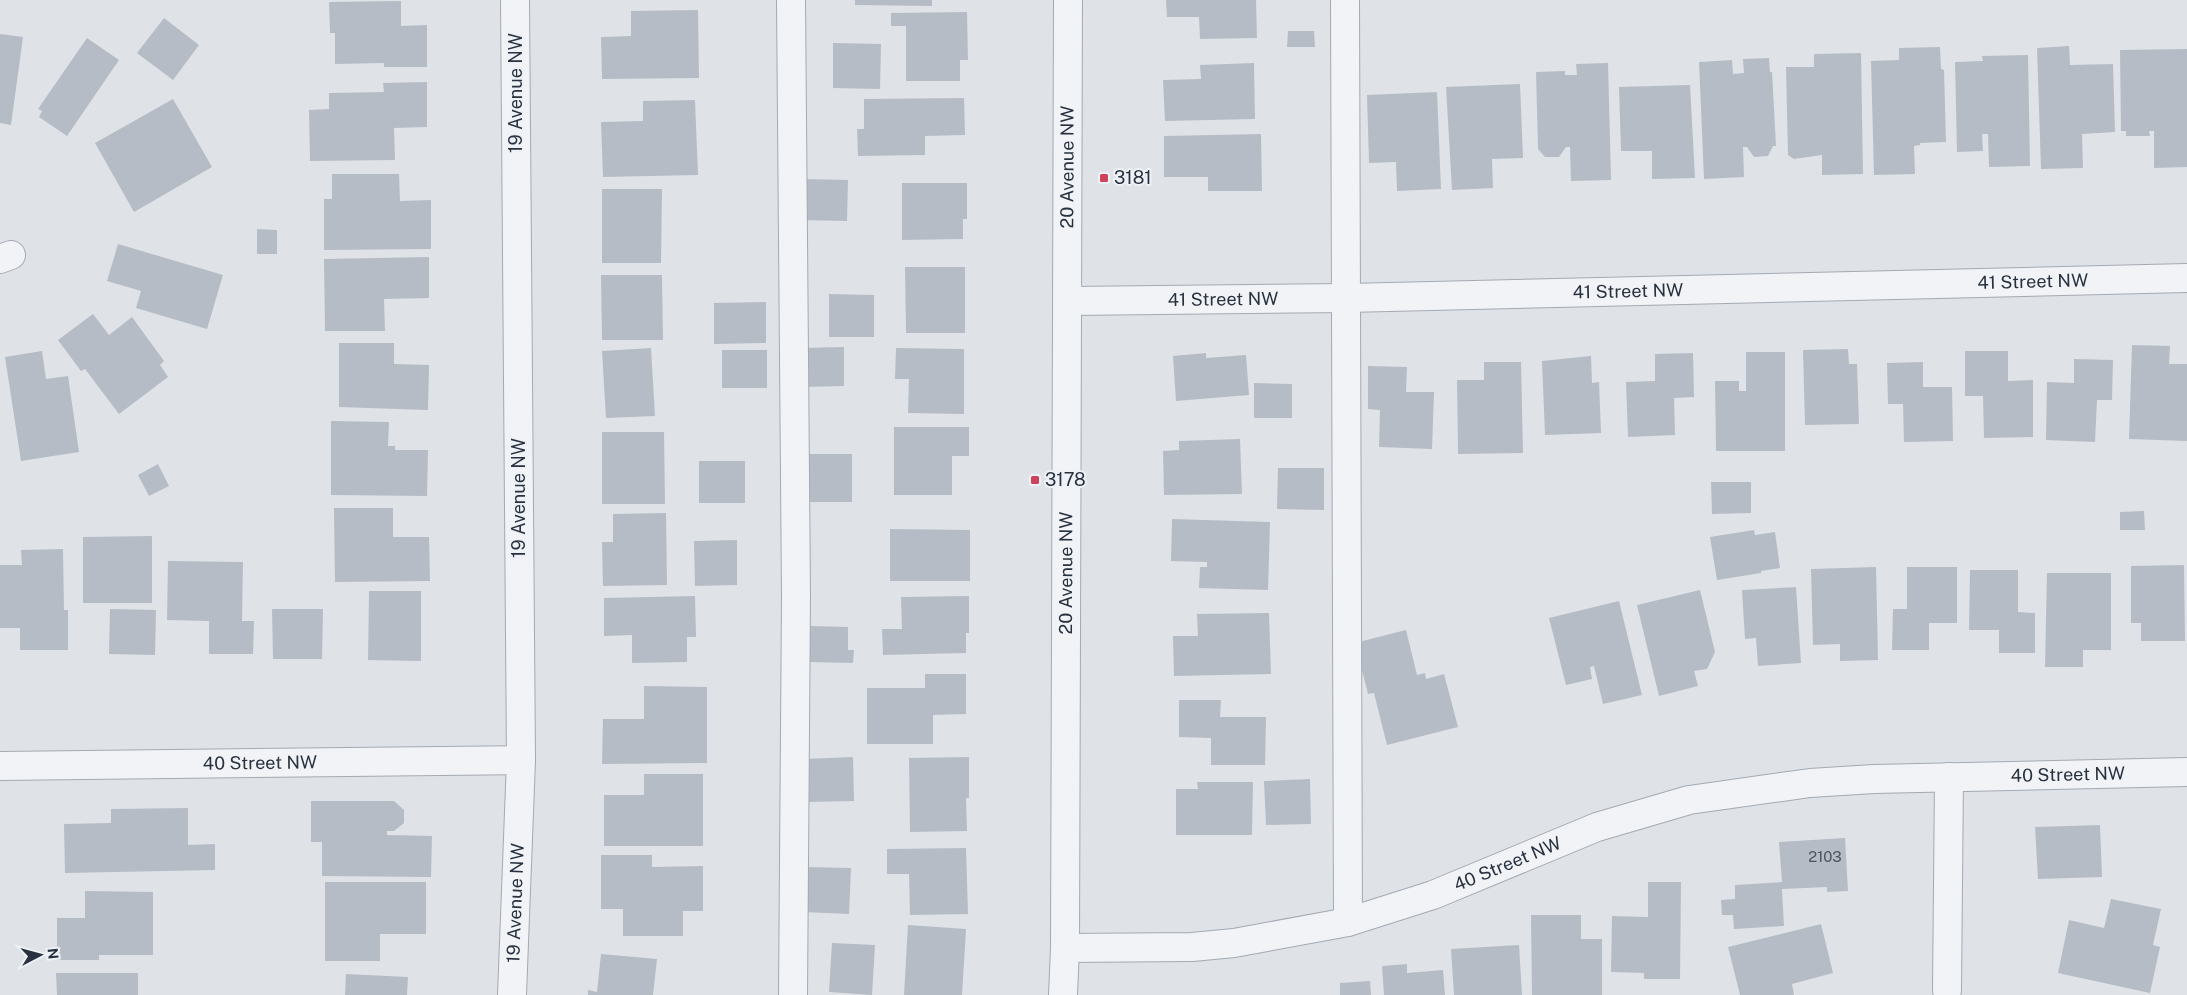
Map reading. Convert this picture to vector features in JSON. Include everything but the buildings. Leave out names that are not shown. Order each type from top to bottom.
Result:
[{"type":"street","name":"19 Avenue NW","points":[[512,995],[521,760],[515,0]]},
{"type":"street","points":[[791,0],[796,596],[793,995]]},
{"type":"street","name":"20 Avenue NW","points":[[1062,995],[1065,948],[1069,301],[1068,0]]},
{"type":"street","points":[[1345,0],[1348,922]]},
{"type":"street","name":"41 Street NW","points":[[1069,301],[1347,298],[2187,278]]},
{"type":"street","name":"40 Street NW","points":[[0,766],[521,760]]},
{"type":"street","name":"40 Street NW","points":[[1065,948],[1192,947],[1242,941],[1348,922],[1433,895],[1597,827],[1689,800],[1810,783],[1949,777],[2187,772]]},
{"type":"street","points":[[1947,990],[1949,777]]},
{"type":"place","name":"3181","points":[[1104,178]]},
{"type":"place","name":"3178","points":[[1035,480]]}]
